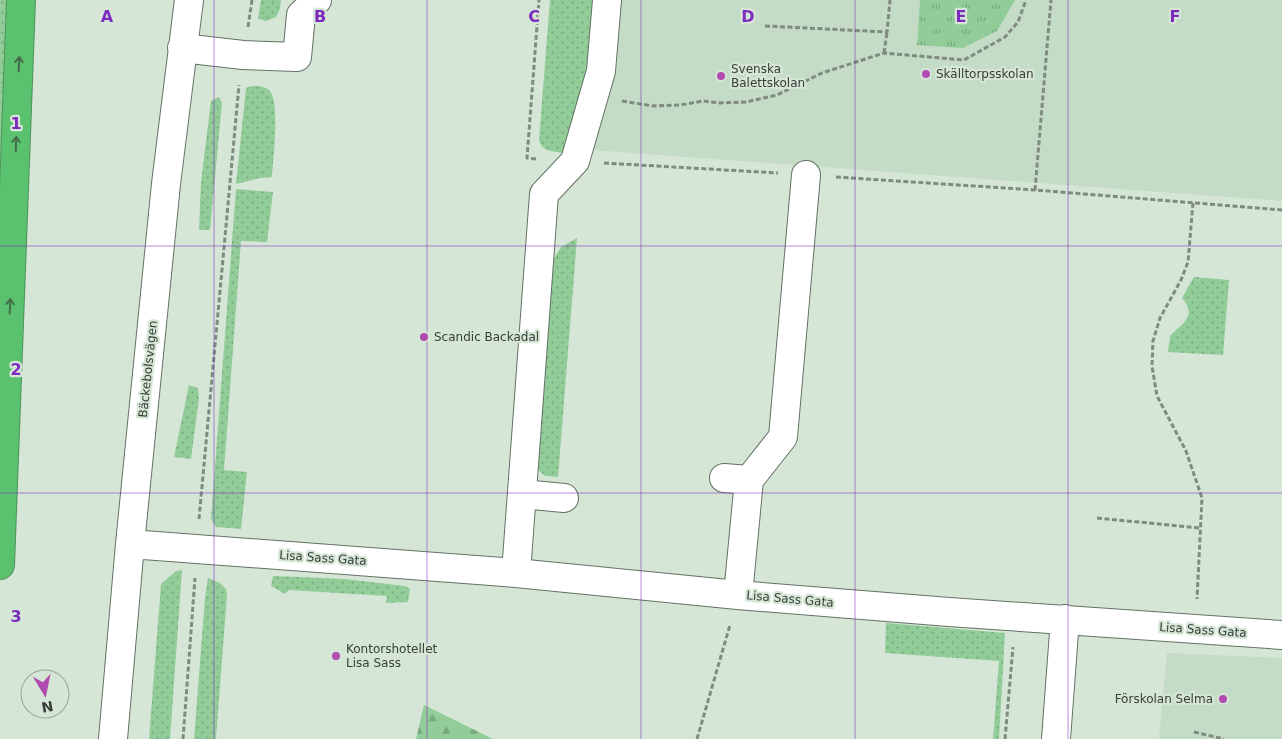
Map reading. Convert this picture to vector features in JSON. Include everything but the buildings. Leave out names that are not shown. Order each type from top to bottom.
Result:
[{"type":"highway","points":[[0,564],[21,0]]},
{"type":"street","name":"Bäckebolsvägen","points":[[113,739],[130,544],[166,184],[189,0]]},
{"type":"street","points":[[182,48],[243,55],[297,58],[301,15],[317,0]]},
{"type":"street","points":[[516,573],[544,194],[575,161],[601,71],[607,0]]},
{"type":"street","points":[[735,607],[737,479],[783,437],[806,175]]},
{"type":"street","points":[[522,494],[564,498]]},
{"type":"street","name":"Lisa Sass Gata","points":[[130,544],[516,573],[735,607],[1016,616],[1282,635]]},
{"type":"street","points":[[1056,739],[1065,619]]},
{"type":"path","points":[[183,739],[197,549],[238,96],[252,0]]},
{"type":"path","points":[[539,0],[527,158],[1035,190],[1282,210]]},
{"type":"path","points":[[884,53],[890,0]]},
{"type":"path","points":[[595,94],[653,106],[680,105],[703,101],[720,103],[746,102],[777,95],[822,73],[884,53],[964,60],[1005,37],[1018,22],[1026,0]]},
{"type":"path","points":[[1035,190],[1051,0]]},
{"type":"path","points":[[765,26],[886,32]]},
{"type":"path","points":[[1193,203],[1188,262],[1181,280],[1160,318],[1153,341],[1152,366],[1157,396],[1186,451],[1202,498],[1196,629]]},
{"type":"path","points":[[1097,518],[1200,528]]},
{"type":"path","points":[[697,739],[735,607]]},
{"type":"path","points":[[1005,739],[1016,616]]},
{"type":"path","points":[[1194,732],[1224,739]]},
{"type":"shaded area","name":"Skälltorpsskolan","points":[[576,0],[1282,0],[1282,201],[565,148]]},
{"type":"shaded area","name":"Förskolan Selma","points":[[1167,653],[1282,658],[1282,739],[1159,739]]},
{"type":"green space","points":[[0,0],[9,0],[0,165]]},
{"type":"green space","points":[[261,0],[281,0],[280,9],[276,17],[266,21],[258,19]]},
{"type":"green space","points":[[550,0],[594,0],[584,92],[563,153],[545,149],[539,140]]},
{"type":"green space","points":[[920,0],[1015,0],[997,31],[963,48],[917,45]]},
{"type":"green space","points":[[251,86],[266,88],[270,91],[273,98],[275,119],[272,177],[236,184],[246,88]]},
{"type":"green space","points":[[219,97],[222,103],[210,230],[199,230],[201,182],[211,101]]},
{"type":"green space","points":[[236,189],[273,192],[267,242],[241,241],[224,470],[247,472],[241,529],[216,527],[211,519]]},
{"type":"green space","points":[[577,238],[558,477],[545,476],[535,467],[548,268],[561,247]]},
{"type":"green space","points":[[1194,277],[1229,280],[1223,355],[1168,352],[1170,336],[1188,315],[1189,310],[1182,298]]},
{"type":"green space","points":[[189,385],[198,388],[199,398],[191,459],[174,457]]},
{"type":"green space","points":[[182,570],[170,739],[149,739],[161,584],[176,571]]},
{"type":"green space","points":[[273,576],[345,579],[405,586],[410,589],[408,602],[386,603],[387,596],[289,590],[285,594],[271,586]]},
{"type":"green space","points":[[208,578],[220,583],[226,589],[227,595],[216,739],[194,739],[205,598]]},
{"type":"green space","points":[[886,623],[1005,633],[999,739],[993,739],[999,661],[885,653]]},
{"type":"green space","points":[[424,705],[493,739],[416,739]]},
{"type":"place","name":"Skälltorpsskolan","points":[[926,74]]},
{"type":"place","name":"Svenska Balettskolan","points":[[721,76]]},
{"type":"place","name":"Scandic Backadal","points":[[424,337]]},
{"type":"place","name":"Kontorshotellet Lisa Sass","points":[[336,656]]},
{"type":"place","name":"Förskolan Selma","points":[[1223,699]]}]
